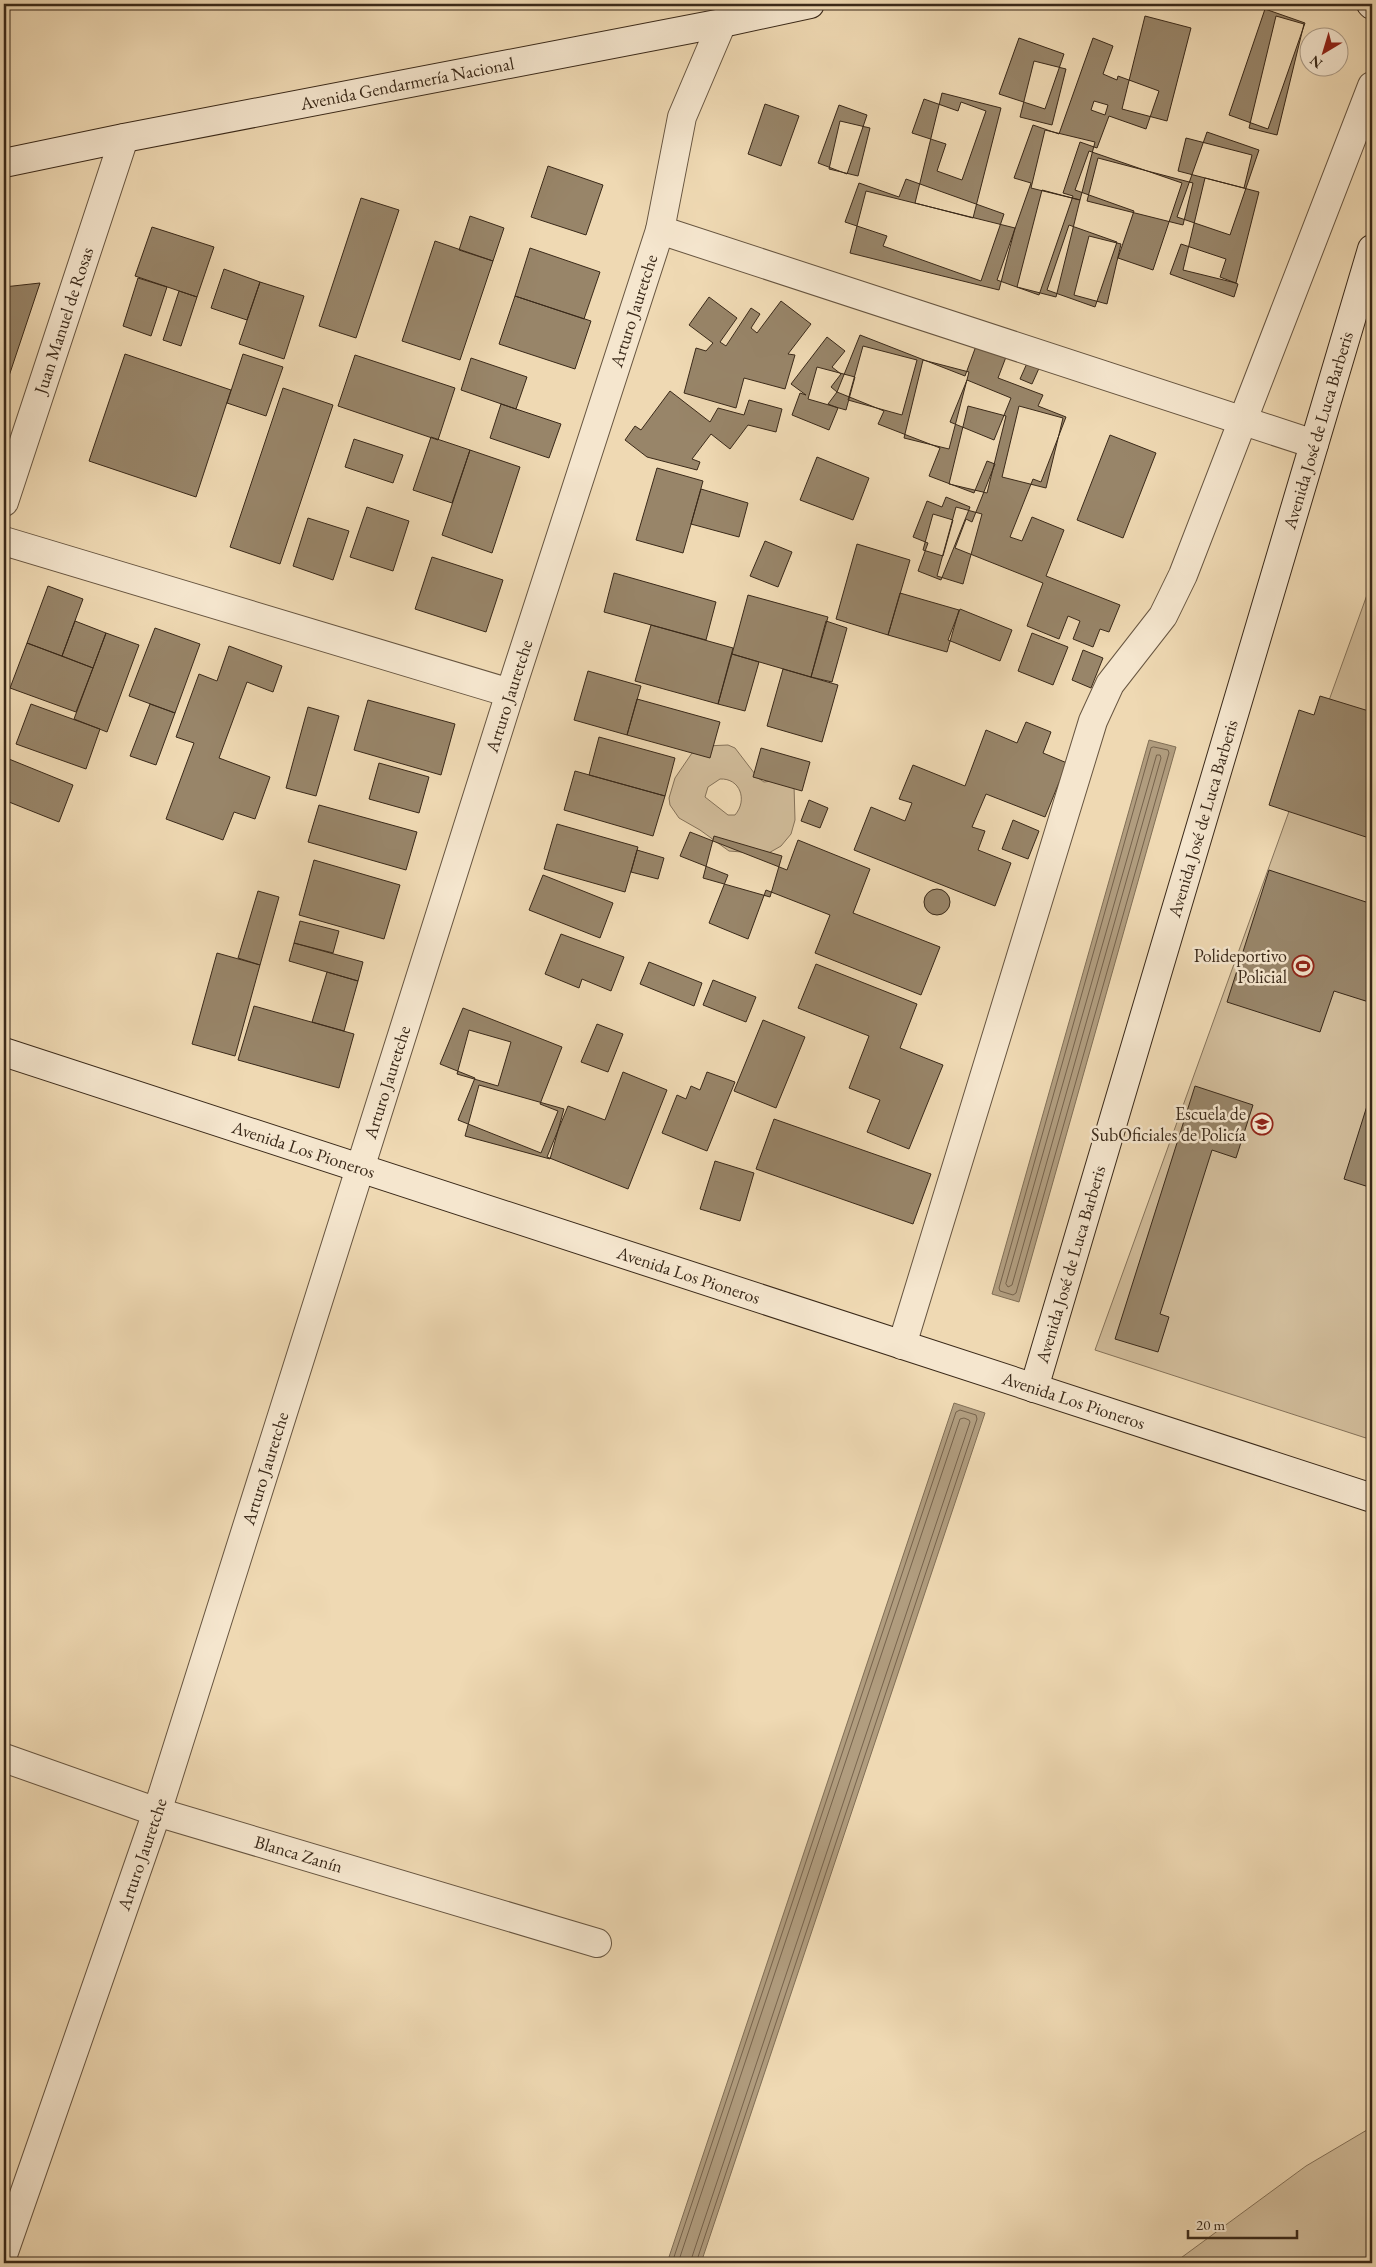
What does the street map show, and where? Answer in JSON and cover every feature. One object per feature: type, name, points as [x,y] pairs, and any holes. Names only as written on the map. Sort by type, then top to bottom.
[{"type":"street","name":"Avenida Gendarmería Nacional","points":[[4,163],[124,138],[722,23],[810,4]]},
{"type":"street","name":"Arturo Jauretche","points":[[4,2252],[157,1812],[510,693],[660,230],[682,117],[722,23]]},
{"type":"street","points":[[902,1345],[1092,721],[1110,684],[1163,616],[1183,575],[1372,86]]},
{"type":"street","name":"Juan Manuel de Rosas","points":[[4,502],[124,138]]},
{"type":"street","points":[[660,230],[1314,444]]},
{"type":"street","name":"Avenida José de Luca Barberis","points":[[1034,1388],[1372,249]]},
{"type":"street","points":[[4,541],[510,693]]},
{"type":"street","name":"Avenida Los Pioneros","points":[[4,1052],[1372,1498]]},
{"type":"street","name":"Blanca Zanín","points":[[4,1758],[157,1812],[597,1943]]},
{"type":"shaded area","name":"Polideportivo Policial","points":[[1372,581],[1372,1440],[1095,1350]]},
{"type":"shaded area","points":[[728,745],[735,748],[758,778],[764,782],[779,780],[794,785],[795,820],[791,834],[781,846],[767,854],[729,851],[700,830],[679,818],[670,805],[669,798],[675,778],[692,753],[705,746]],"holes":[[[720,779],[733,782],[740,791],[741,803],[735,815],[728,815],[705,797],[708,787]]]},
{"type":"shaded area","points":[[1372,2127],[1372,2263],[1174,2263],[1306,2166]]},
{"type":"water","points":[[1149,740],[1176,747],[1019,1302],[992,1294]]},
{"type":"water","points":[[954,1403],[985,1413],[701,2263],[667,2263]]},
{"type":"building","points":[[1265,9],[1305,23],[1303,28],[1298,28],[1298,43],[1268,129],[1229,115]]},
{"type":"building","points":[[1145,16],[1191,28],[1167,121],[1122,109]]},
{"type":"building","points":[[1276,16],[1304,24],[1303,28],[1298,28],[1298,49],[1277,135],[1249,128]]},
{"type":"building","points":[[1019,38],[1064,54],[1045,109],[999,94]]},
{"type":"building","points":[[1093,38],[1113,46],[1103,74],[1117,80],[1118,76],[1159,91],[1146,129],[1109,116],[1097,148],[1080,142],[1063,193],[1073,196],[1039,295],[997,280],[1031,183],[1014,178],[1033,125],[1059,134]],"holes":[[[1094,101],[1108,105],[1105,115],[1091,110]]]},
{"type":"building","points":[[1034,61],[1066,69],[1052,125],[1020,117]]},
{"type":"building","points":[[942,93],[1001,108],[973,218],[915,203]]},
{"type":"building","points":[[924,99],[958,111],[961,102],[986,111],[962,180],[937,171],[946,144],[912,133]]},
{"type":"building","points":[[765,104],[799,116],[781,166],[748,154]]},
{"type":"building","points":[[839,105],[867,115],[847,174],[818,163]]},
{"type":"building","points":[[840,121],[870,128],[858,176],[829,169]]},
{"type":"building","points":[[1045,130],[1095,142],[1080,200],[1031,188]]},
{"type":"building","points":[[1207,132],[1259,150],[1230,235],[1177,217]]},
{"type":"building","points":[[1186,138],[1252,155],[1244,188],[1178,171]]},
{"type":"building","points":[[1089,151],[1182,183],[1153,270],[1118,258],[1134,211],[1075,190]]},
{"type":"building","points":[[1098,158],[1193,183],[1183,225],[1087,201]]},
{"type":"building","points":[[548,166],[603,185],[586,235],[531,217]]},
{"type":"building","points":[[1205,178],[1259,192],[1236,283],[1183,270]]},
{"type":"building","points":[[906,179],[1004,214],[981,281],[883,246],[887,236],[845,222],[859,183],[899,197]]},
{"type":"building","points":[[1042,190],[1080,200],[1056,297],[1017,287]]},
{"type":"building","points":[[866,191],[1015,228],[999,290],[850,253]]},
{"type":"building","points":[[361,198],[399,210],[356,338],[319,326]]},
{"type":"building","points":[[470,216],[504,228],[493,261],[459,250]]},
{"type":"building","points":[[1069,225],[1117,242],[1095,307],[1047,290]]},
{"type":"building","points":[[152,227],[214,247],[197,297],[135,276]]},
{"type":"building","points":[[1089,236],[1121,244],[1107,304],[1074,295]]},
{"type":"building","points":[[435,241],[493,261],[460,360],[402,341]]},
{"type":"building","points":[[1181,244],[1226,259],[1220,277],[1238,284],[1234,297],[1170,274]]},
{"type":"building","points":[[530,248],[600,272],[584,319],[515,296]]},
{"type":"building","points":[[224,269],[260,282],[247,320],[211,308]]},
{"type":"building","points":[[138,278],[167,287],[151,336],[123,326]]},
{"type":"building","points":[[260,282],[304,296],[284,359],[239,344]]},
{"type":"building","points":[[40,283],[4,391],[4,287]]},
{"type":"building","points":[[179,291],[197,297],[181,346],[163,340]]},
{"type":"building","points":[[515,296],[591,321],[575,369],[499,344]]},
{"type":"building","points":[[709,297],[737,318],[720,342],[726,346],[751,308],[760,314],[751,328],[757,333],[781,301],[811,324],[788,354],[795,355],[785,389],[744,378],[736,408],[684,393],[696,348],[706,351],[713,343],[689,325]]},
{"type":"building","points":[[860,335],[965,376],[976,346],[1006,357],[998,378],[1043,395],[1038,406],[1066,417],[1041,482],[1033,479],[1010,537],[1022,541],[1032,517],[1064,530],[1046,576],[1120,605],[1109,632],[1100,629],[1093,647],[1073,639],[1080,621],[1068,616],[1059,639],[1027,626],[1043,583],[955,548],[966,519],[972,522],[995,464],[987,461],[974,493],[929,476],[940,448],[878,424],[884,411],[837,392]],"holes":[[[967,380],[1011,398],[994,440],[950,422]]]},
{"type":"building","points":[[827,337],[845,351],[832,367],[841,374],[831,387],[837,392],[828,404],[838,408],[829,430],[792,415],[800,393],[806,395],[791,384]]},
{"type":"building","points":[[863,346],[917,360],[902,415],[848,400]]},
{"type":"building","points":[[125,354],[231,390],[196,497],[89,461]]},
{"type":"building","points":[[243,354],[283,367],[266,416],[227,403]]},
{"type":"building","points":[[355,355],[455,388],[438,440],[338,406]]},
{"type":"building","points":[[471,358],[527,377],[516,409],[461,390]]},
{"type":"building","points":[[923,360],[969,372],[949,449],[904,438]]},
{"type":"building","points":[[1028,361],[1040,366],[1032,384],[1020,379]]},
{"type":"building","points":[[817,367],[855,377],[846,410],[808,399]]},
{"type":"building","points":[[283,388],[333,405],[280,564],[230,547]]},
{"type":"building","points":[[670,391],[710,422],[718,408],[744,415],[749,400],[782,409],[776,432],[748,425],[730,449],[711,434],[692,459],[700,462],[697,470],[647,457],[625,440],[635,426],[641,430]]},
{"type":"building","points":[[501,404],[561,424],[549,458],[490,438]]},
{"type":"building","points":[[968,406],[1006,416],[987,493],[949,484]]},
{"type":"building","points":[[1019,406],[1063,418],[1046,488],[1002,477]]},
{"type":"building","points":[[1110,435],[1156,453],[1123,538],[1077,520]]},
{"type":"building","points":[[431,437],[470,450],[452,503],[413,490]]},
{"type":"building","points":[[354,439],[403,455],[393,483],[345,467]]},
{"type":"building","points":[[470,450],[520,467],[492,553],[442,535]]},
{"type":"building","points":[[817,457],[869,478],[853,520],[800,500]]},
{"type":"building","points":[[657,468],[703,481],[683,553],[636,540]]},
{"type":"building","points":[[701,489],[748,503],[739,537],[691,524]]},
{"type":"building","points":[[946,497],[970,507],[941,580],[918,571],[928,543],[913,537],[927,501],[942,507]]},
{"type":"building","points":[[367,507],[409,521],[393,571],[350,557]]},
{"type":"building","points":[[956,507],[982,514],[963,584],[937,576]]},
{"type":"building","points":[[933,514],[953,520],[943,556],[923,550]]},
{"type":"building","points":[[308,518],[349,531],[333,580],[293,566]]},
{"type":"building","points":[[765,541],[792,552],[778,587],[750,576]]},
{"type":"building","points":[[857,544],[910,560],[888,635],[836,619]]},
{"type":"building","points":[[432,557],[503,580],[486,632],[415,609]]},
{"type":"building","points":[[614,573],[716,602],[706,640],[604,612]]},
{"type":"building","points":[[48,586],[83,599],[62,656],[27,643]]},
{"type":"building","points":[[900,593],[959,610],[947,652],[888,635]]},
{"type":"building","points":[[748,595],[828,617],[811,677],[732,654]]},
{"type":"building","points":[[960,609],[1012,630],[1000,661],[948,640]]},
{"type":"building","points":[[75,621],[106,633],[93,668],[62,656]]},
{"type":"building","points":[[826,621],[847,628],[832,682],[811,677]]},
{"type":"building","points":[[651,625],[733,648],[718,704],[635,681]]},
{"type":"building","points":[[155,628],[200,644],[175,713],[129,696]]},
{"type":"building","points":[[106,633],[139,645],[107,732],[74,719]]},
{"type":"building","points":[[1032,633],[1068,647],[1053,685],[1018,671]]},
{"type":"building","points":[[27,643],[93,668],[76,712],[10,688]]},
{"type":"building","points":[[229,646],[282,666],[273,692],[247,682],[219,758],[270,777],[255,819],[234,812],[223,840],[166,819],[194,743],[176,737],[199,674],[217,681]]},
{"type":"building","points":[[1083,650],[1103,658],[1091,688],[1072,680]]},
{"type":"building","points":[[732,654],[759,662],[745,711],[718,704]]},
{"type":"building","points":[[783,669],[838,685],[822,742],[767,726]]},
{"type":"building","points":[[588,671],[641,686],[627,735],[574,720]]},
{"type":"building","points":[[1320,696],[1372,712],[1372,839],[1269,805],[1299,710],[1314,715]]},
{"type":"building","points":[[637,699],[720,722],[710,758],[627,735]]},
{"type":"building","points":[[368,700],[455,724],[441,775],[354,750]]},
{"type":"building","points":[[31,704],[100,729],[86,769],[16,744]]},
{"type":"building","points":[[150,704],[175,713],[156,765],[130,756]]},
{"type":"building","points":[[308,707],[339,716],[316,796],[286,788]]},
{"type":"building","points":[[1026,722],[1051,732],[1043,753],[1067,763],[1045,817],[986,794],[972,827],[985,831],[978,850],[1011,863],[995,906],[854,850],[871,807],[905,821],[912,803],[899,799],[913,765],[965,786],[986,730],[1017,743]]},
{"type":"building","points":[[599,737],[675,758],[665,796],[589,775]]},
{"type":"building","points":[[761,748],[810,762],[802,791],[753,777]]},
{"type":"building","points":[[4,757],[73,785],[59,822],[4,800]]},
{"type":"building","points":[[379,763],[429,777],[419,813],[369,799]]},
{"type":"building","points":[[575,771],[665,796],[653,836],[564,810]]},
{"type":"building","points":[[809,800],[828,808],[820,828],[801,821]]},
{"type":"building","points":[[319,805],[417,832],[406,870],[308,842]]},
{"type":"building","points":[[1013,820],[1039,831],[1028,859],[1002,849]]},
{"type":"building","points":[[557,824],[638,847],[625,892],[544,869]]},
{"type":"building","points":[[690,832],[787,870],[798,840],[870,869],[853,913],[940,947],[921,995],[815,953],[830,915],[766,890],[748,939],[709,923],[728,875],[680,856]]},
{"type":"building","points":[[714,836],[782,856],[770,897],[703,878]]},
{"type":"building","points":[[637,850],[664,858],[658,879],[631,872]]},
{"type":"building","points":[[314,860],[400,885],[384,939],[299,915]]},
{"type":"building","points":[[1269,870],[1372,904],[1372,1003],[1334,991],[1320,1032],[1227,1002]]},
{"type":"building","points":[[543,875],[613,903],[600,938],[529,910]]},
{"type":"building","points":[[937,889],[946,893],[950,902],[946,911],[937,915],[928,911],[924,902],[928,893]]},
{"type":"building","points":[[258,891],[279,897],[260,965],[238,958]]},
{"type":"building","points":[[300,921],[339,931],[333,953],[294,943]]},
{"type":"building","points":[[561,934],[624,957],[611,991],[582,979],[579,988],[545,974]]},
{"type":"building","points":[[294,943],[363,962],[358,981],[289,961]]},
{"type":"building","points":[[217,953],[260,965],[235,1056],[192,1044]]},
{"type":"building","points":[[649,962],[702,983],[694,1006],[640,984]]},
{"type":"building","points":[[816,964],[917,1004],[900,1048],[943,1065],[909,1149],[867,1132],[880,1100],[849,1088],[869,1036],[798,1008]]},
{"type":"building","points":[[327,972],[358,981],[344,1031],[312,1022]]},
{"type":"building","points":[[713,980],[756,997],[746,1022],[703,1005]]},
{"type":"building","points":[[254,1006],[354,1034],[339,1088],[238,1060]]},
{"type":"building","points":[[463,1008],[562,1047],[540,1104],[558,1111],[541,1153],[458,1120],[475,1078],[440,1064]]},
{"type":"building","points":[[763,1020],[805,1037],[776,1108],[734,1091]]},
{"type":"building","points":[[597,1024],[623,1034],[608,1072],[581,1062]]},
{"type":"building","points":[[469,1030],[511,1042],[498,1086],[457,1074]]},
{"type":"building","points":[[623,1072],[667,1090],[628,1189],[547,1157],[568,1106],[605,1120]]},
{"type":"building","points":[[707,1072],[735,1082],[707,1151],[662,1133],[677,1095],[686,1099],[691,1086],[700,1090]]},
{"type":"building","points":[[479,1085],[564,1109],[550,1159],[465,1136]]},
{"type":"building","points":[[1195,1086],[1253,1105],[1236,1158],[1212,1150],[1160,1314],[1169,1317],[1158,1352],[1115,1339]]},
{"type":"building","points":[[1372,1090],[1372,1188],[1344,1179]]},
{"type":"building","points":[[774,1119],[931,1174],[913,1224],[756,1169]]},
{"type":"building","points":[[715,1161],[754,1173],[740,1221],[700,1209]]},
{"type":"place","name":"Polideportivo Policial","points":[[1303,966]]},
{"type":"place","name":"Escuela de SubOficiales de Policía","points":[[1262,1124]]}]
